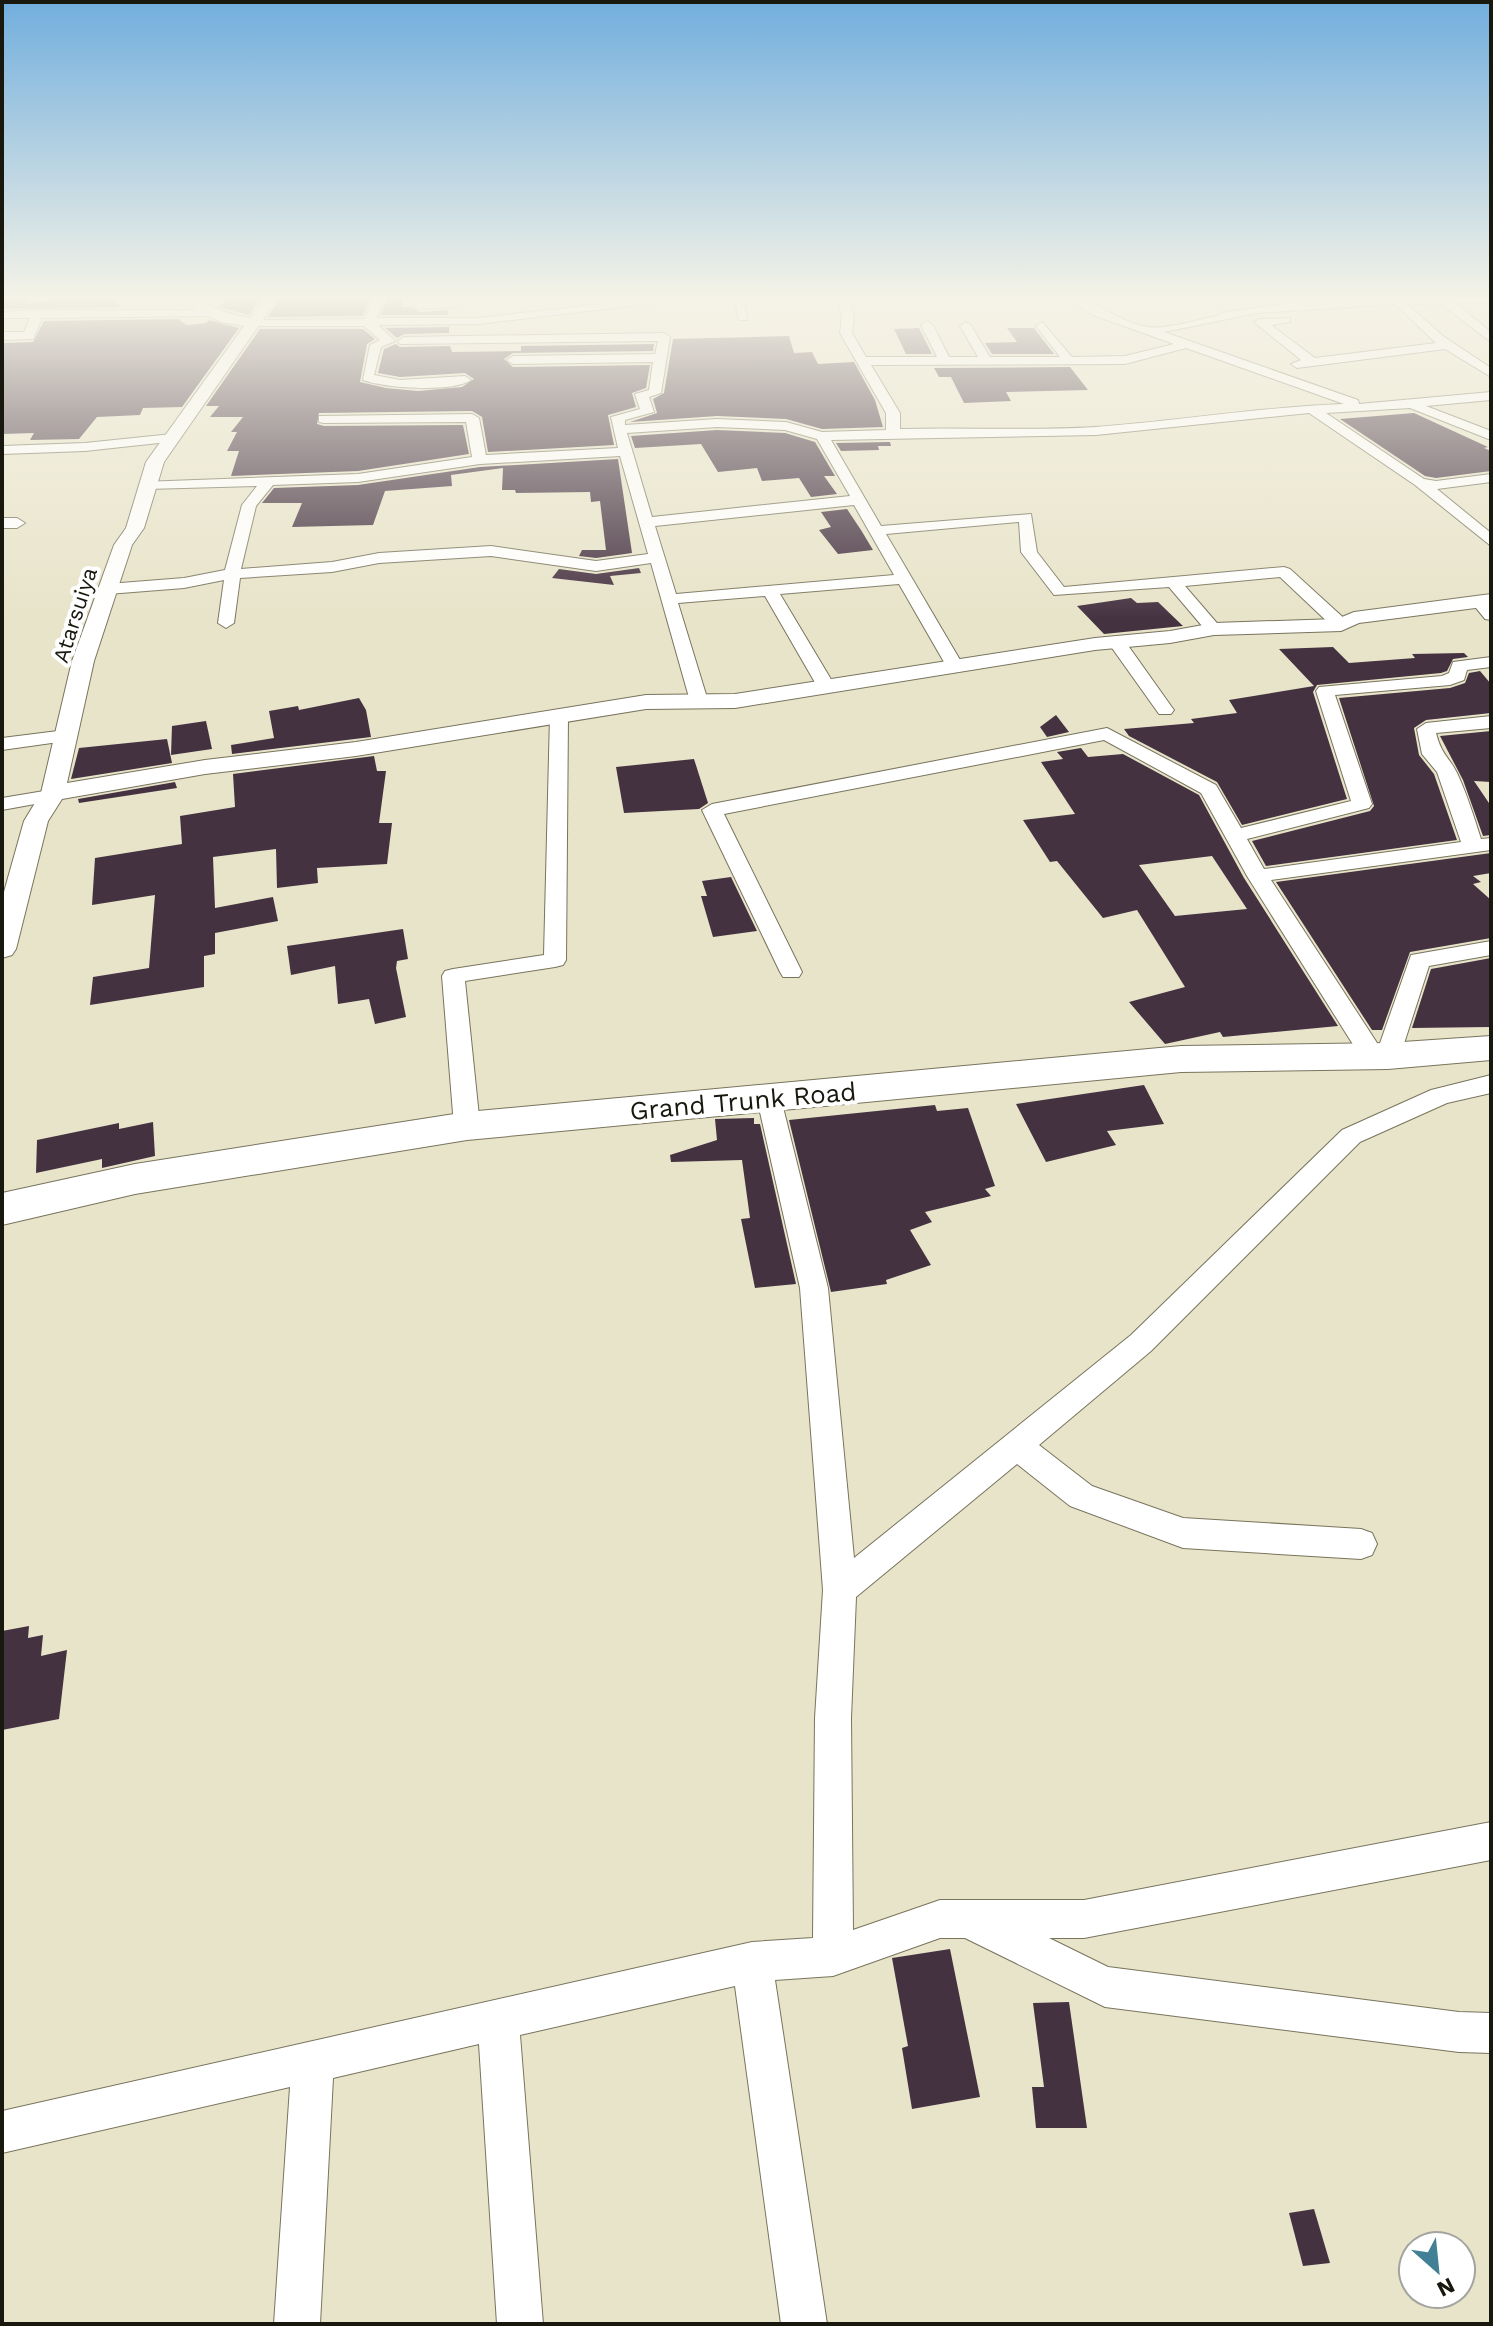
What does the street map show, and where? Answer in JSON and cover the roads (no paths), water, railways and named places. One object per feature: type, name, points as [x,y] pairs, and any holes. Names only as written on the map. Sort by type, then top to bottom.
[{"type":"main road","name":"Grand Trunk Road","points":[[2,1209],[135,1179],[467,1126],[1181,1059],[1381,1056],[1491,1048]]},
{"type":"street","name":"Atarsuiya","points":[[2,949],[36,821],[51,795],[83,661],[123,545],[135,528],[155,462],[197,404]]},
{"type":"street","points":[[360,418],[364,404]]},
{"type":"street","points":[[644,404],[647,412],[618,417],[619,429],[699,701]]},
{"type":"street","points":[[888,404],[893,413],[893,435]]},
{"type":"street","points":[[1356,404],[1366,407]]},
{"type":"street","points":[[619,429],[744,423],[786,426],[822,436],[1096,431],[1313,410],[1422,404]]},
{"type":"street","points":[[1409,405],[1491,436]]},
{"type":"street","points":[[324,419],[473,406],[480,460]]},
{"type":"street","points":[[1313,410],[1420,482],[1491,541]]},
{"type":"street","points":[[822,436],[954,665]]},
{"type":"street","points":[[2,450],[85,447],[172,438]]},
{"type":"street","points":[[147,485],[372,477],[480,460],[626,452]]},
{"type":"street","points":[[1420,482],[1436,485],[1491,478]]},
{"type":"street","points":[[226,623],[232,574],[249,505],[267,483]]},
{"type":"street","points":[[646,522],[858,500]]},
{"type":"street","points":[[875,531],[1026,517],[1029,552],[1060,592],[1284,572],[1341,625]]},
{"type":"street","points":[[108,589],[184,583],[232,574],[332,567],[379,558],[491,551],[596,566],[656,558]]},
{"type":"street","points":[[670,599],[903,579]]},
{"type":"street","points":[[1173,582],[1214,629]]},
{"type":"street","points":[[770,591],[826,686]]},
{"type":"street","points":[[2,804],[205,767],[356,749],[646,702],[735,701],[1116,641],[1170,637],[1214,629],[1341,625],[1354,618],[1487,606]]},
{"type":"street","points":[[1116,641],[1165,710]]},
{"type":"street","points":[[1237,835],[1362,804],[1325,691],[1444,681],[1458,676],[1459,666],[1491,662]]},
{"type":"street","points":[[467,1126],[453,976],[555,960],[559,716]]},
{"type":"street","points":[[1258,876],[1482,846],[1446,770],[1432,754],[1426,729],[1491,722]]},
{"type":"street","points":[[791,972],[712,810],[1107,734],[1209,789],[1258,876],[1381,1056]]},
{"type":"street","points":[[2,744],[66,736]]},
{"type":"street","points":[[1381,1056],[1419,960],[1491,948]]},
{"type":"street","points":[[840,1590],[1141,1343],[1351,1136],[1440,1096],[1491,1084]]},
{"type":"street","points":[[769,1099],[814,1288],[840,1590],[833,1718],[833,1956]]},
{"type":"street","points":[[1017,1446],[1081,1496],[1183,1533],[1361,1544]]},
{"type":"street","points":[[2,2132],[752,1962],[833,1956],[940,1919],[1084,1919],[1491,1841]]},
{"type":"street","points":[[966,1919],[1105,1987],[1459,2032],[1491,2033]]},
{"type":"street","points":[[752,1962],[804,2324]]},
{"type":"street","points":[[498,2020],[520,2324]]},
{"type":"street","points":[[297,2324],[313,2061]]}]
